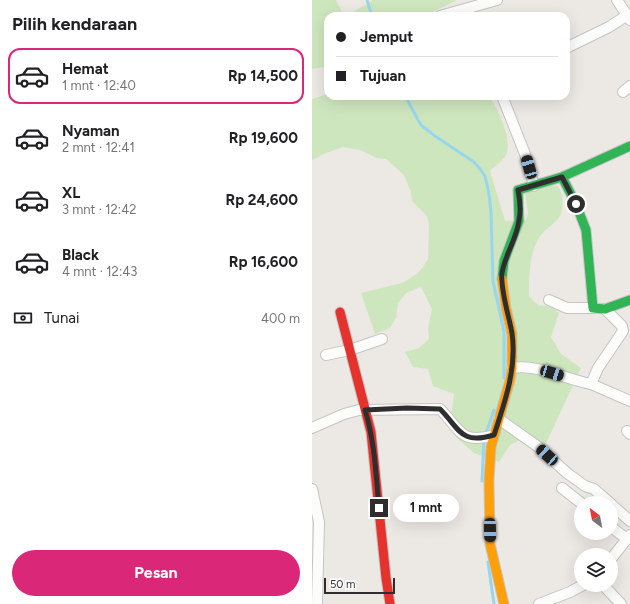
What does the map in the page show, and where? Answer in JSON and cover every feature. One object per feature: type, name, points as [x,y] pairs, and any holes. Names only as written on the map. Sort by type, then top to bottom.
[{"type":"street","points":[[451,12],[477,3],[497,0]]},
{"type":"street","points":[[570,46],[628,18],[617,0]]},
{"type":"street","points":[[504,100],[525,154],[534,186]]},
{"type":"street","points":[[504,604],[490,544],[489,480],[491,447],[512,368],[512,334],[506,308],[502,275],[504,261],[519,221],[518,190],[562,177],[630,146]]},
{"type":"street","points":[[562,177],[576,204],[586,230],[593,308]]},
{"type":"street","points":[[549,300],[567,308],[605,309],[630,300]]},
{"type":"street","points":[[591,384],[598,368],[623,330],[622,326],[605,309]]},
{"type":"street","points":[[340,312],[371,432],[382,544],[390,604]]},
{"type":"street","points":[[326,355],[350,350],[382,339]]},
{"type":"street","points":[[512,368],[523,366],[539,369],[591,384],[630,402]]},
{"type":"street","points":[[312,428],[352,412],[365,410],[407,408],[440,409],[457,430],[464,435],[471,438],[494,435]]},
{"type":"street","points":[[499,419],[537,446],[567,473],[585,486],[594,489],[601,496]]},
{"type":"street","points":[[312,488],[319,522],[317,604]]},
{"type":"street","points":[[562,488],[574,497]]},
{"type":"street","points":[[618,511],[630,521]]},
{"type":"street","points":[[618,531],[628,537],[618,550]]},
{"type":"street","points":[[539,604],[574,590]]},
{"type":"street","points":[[610,592],[621,604]]},
{"type":"green space","points":[[312,0],[336,0],[342,12],[324,12],[324,68],[312,69]]},
{"type":"green space","points":[[457,0],[432,12],[353,12],[372,1]]},
{"type":"green space","points":[[324,95],[324,100],[491,100],[504,124],[508,141],[508,148],[505,157],[490,171],[505,221],[526,220],[528,213],[525,193],[548,185],[558,186],[563,204],[561,213],[559,218],[540,236],[536,244],[530,269],[529,296],[538,305],[552,307],[559,313],[551,337],[561,354],[581,368],[540,455],[520,440],[510,445],[499,462],[474,453],[456,437],[451,416],[454,394],[433,386],[428,369],[413,367],[405,352],[419,348],[429,339],[428,328],[432,309],[421,287],[406,293],[398,303],[396,318],[390,328],[375,334],[361,293],[402,283],[417,274],[423,267],[428,259],[429,224],[427,216],[412,201],[411,192],[404,175],[386,159],[377,158],[360,150],[343,147],[312,160],[312,99]]},
{"type":"waterway","points":[[367,0],[371,12]]},
{"type":"waterway","points":[[407,100],[421,125],[474,162],[485,176],[491,212],[493,281],[504,332],[504,378]]},
{"type":"waterway","points":[[482,481],[484,439],[494,410]]},
{"type":"waterway","points":[[488,562],[494,604]]},
{"type":"traffic: fast","points":[[630,146],[562,177],[576,204],[586,230],[593,308],[605,309],[630,300]]},
{"type":"traffic: fast","points":[[502,279],[504,261],[519,221],[518,190],[562,177]]},
{"type":"traffic: slow","points":[[502,279],[506,308],[512,334],[512,368],[491,447],[489,480],[490,544],[504,604]]},
{"type":"traffic: jam","points":[[340,312],[371,432],[390,604]]},
{"type":"route","points":[[379,508],[374,451],[365,410],[407,408],[440,409],[457,430],[464,435],[471,438],[494,435],[512,368],[512,334],[506,308],[502,275],[504,261],[519,221],[520,209],[518,190],[562,177],[576,204]]}]
